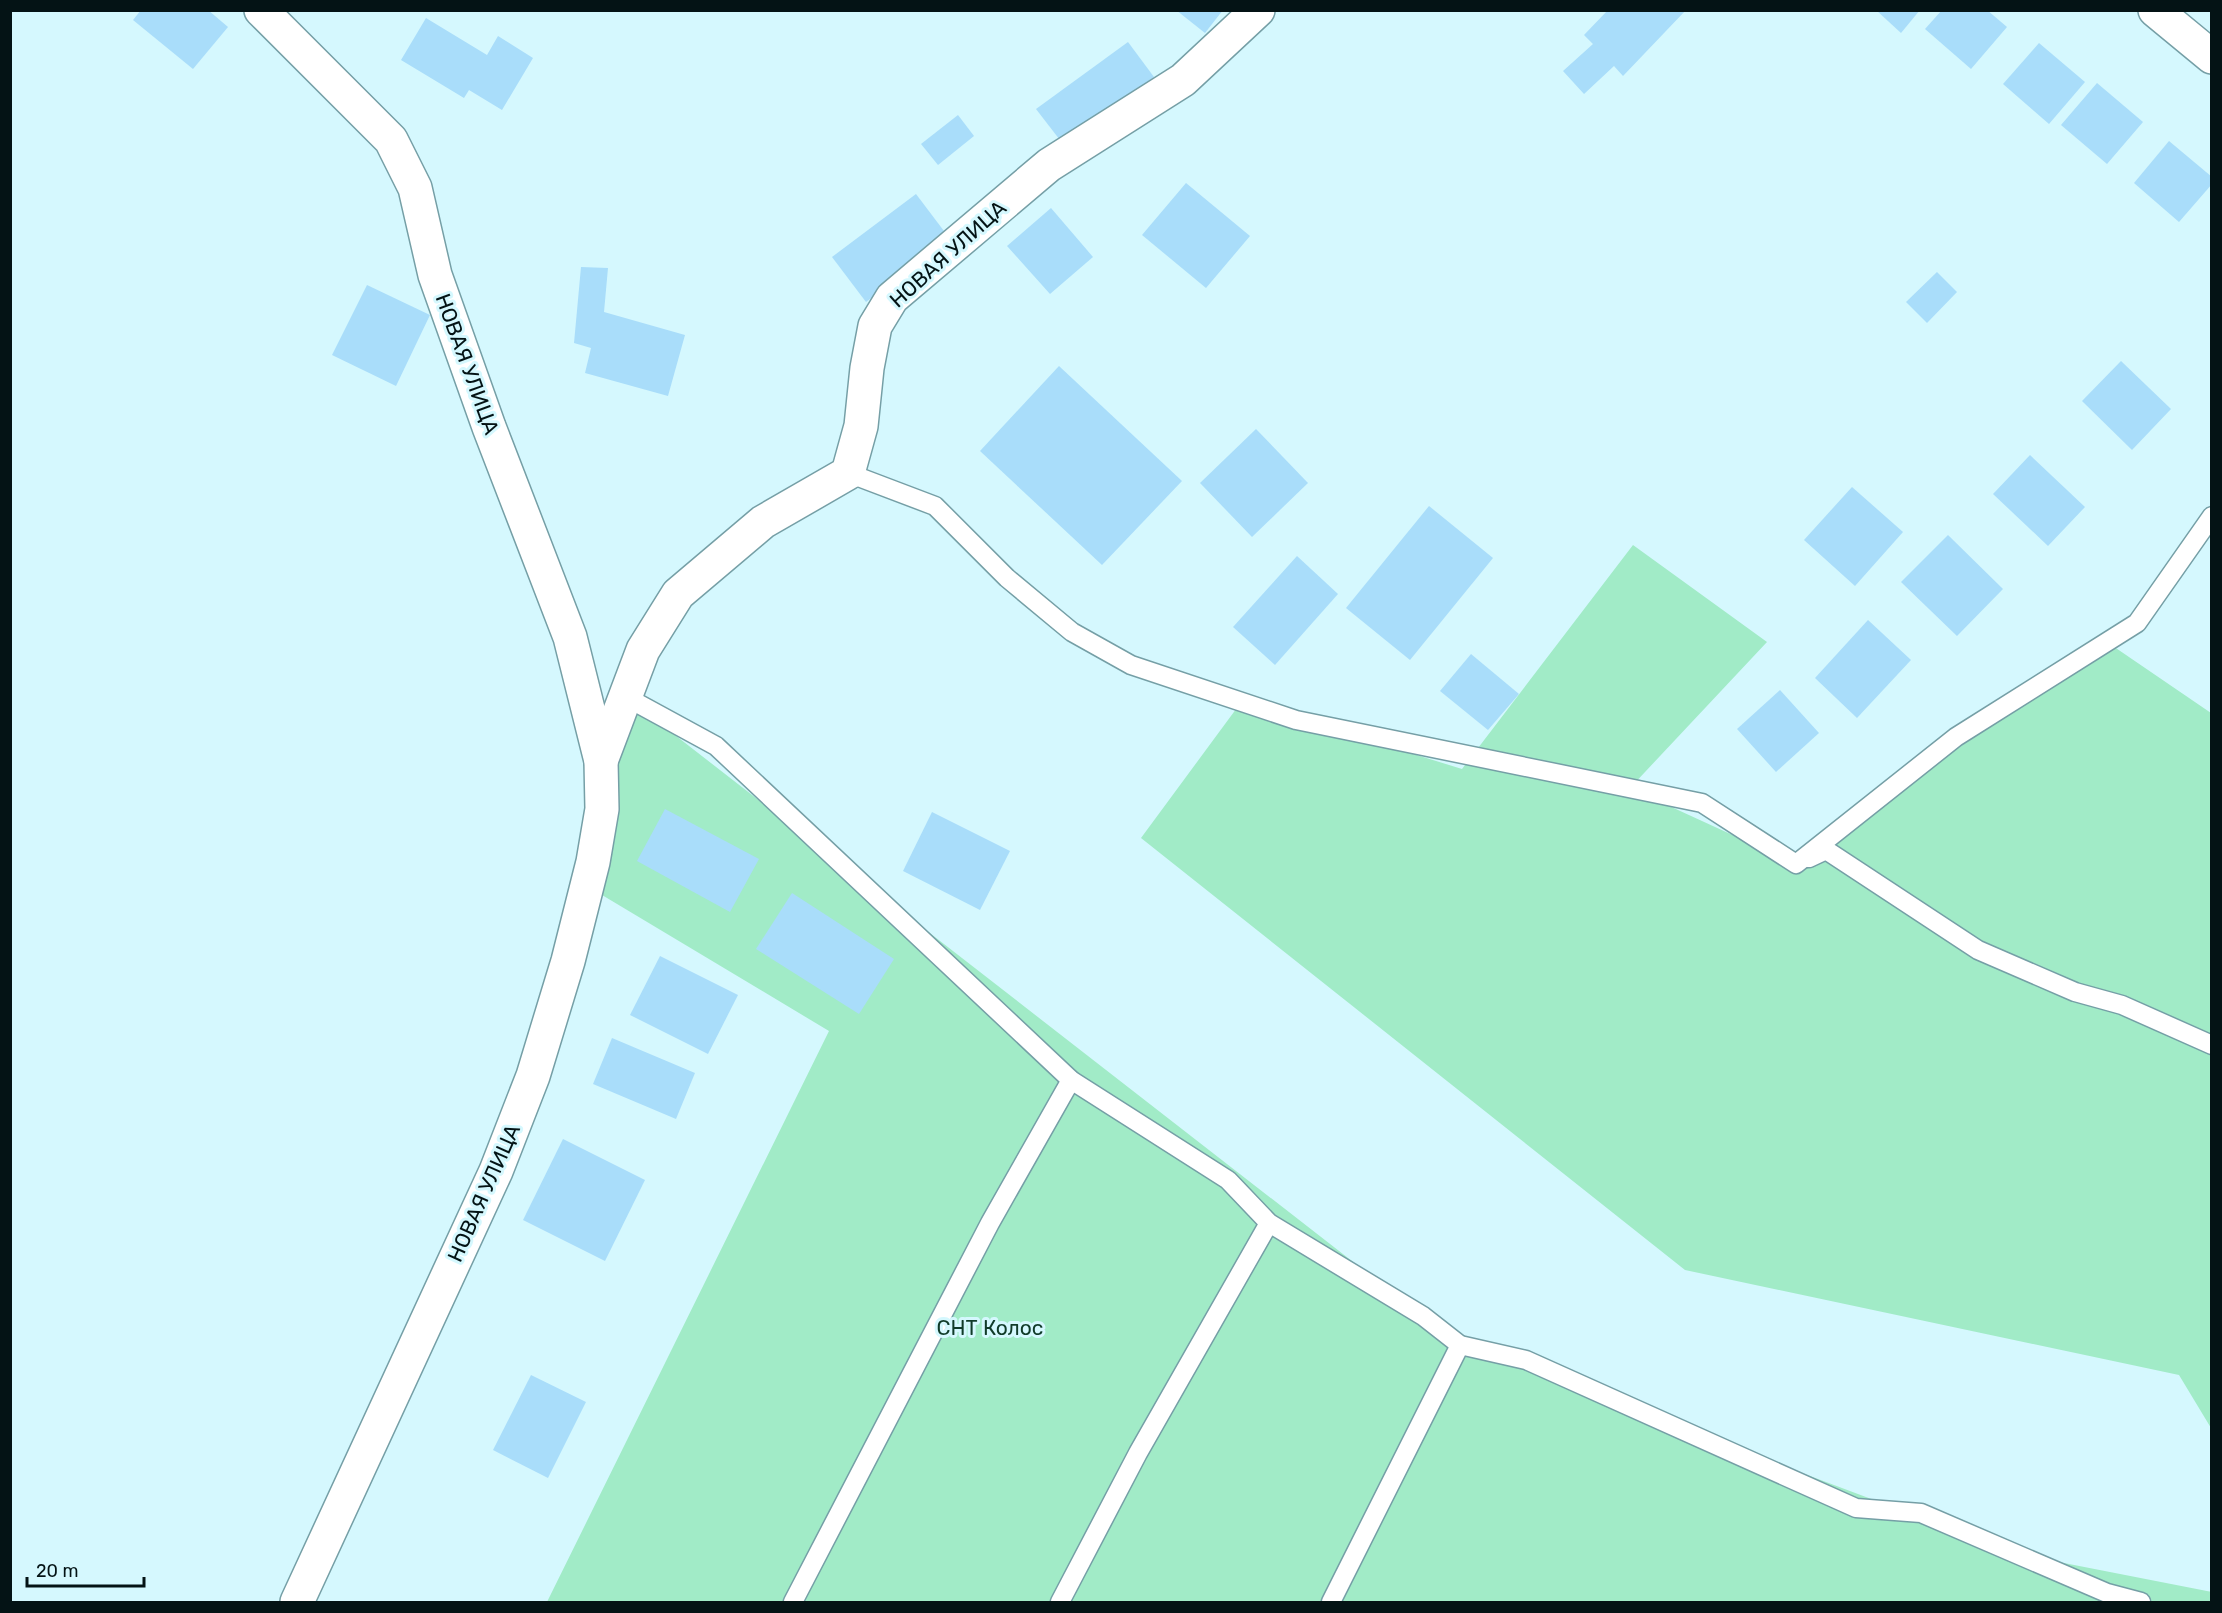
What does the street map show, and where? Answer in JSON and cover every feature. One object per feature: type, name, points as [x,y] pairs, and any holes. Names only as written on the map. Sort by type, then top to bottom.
[{"type":"street","name":"НОВАЯ УЛИЦА","points":[[261,10],[390,140],[415,188],[439,285],[489,427],[570,637],[601,761],[602,810],[593,862],[568,961],[533,1076],[496,1171],[297,1602]]},
{"type":"street","name":"НОВАЯ УЛИЦА","points":[[601,761],[643,650],[678,594],[763,522],[848,473],[861,426],[867,368],[875,326],[892,298],[1049,165],[1183,80],[1258,10]]},
{"type":"street","points":[[2155,10],[2211,57]]},
{"type":"lane","points":[[848,473],[935,506],[1007,578],[1072,632],[1131,665],[1296,720],[1702,803],[1796,864]]},
{"type":"lane","points":[[1796,864],[1956,737],[2137,623],[2211,516]]},
{"type":"lane","points":[[626,697],[716,746],[1071,1080],[1228,1180],[1269,1223],[1423,1316],[1460,1345],[1526,1360],[1856,1508],[1921,1513],[2107,1593],[2141,1602]]},
{"type":"lane","points":[[1796,864],[1826,850],[1978,950],[2075,992],[2122,1005],[2211,1045]]},
{"type":"lane","points":[[793,1602],[990,1223],[1071,1080]]},
{"type":"lane","points":[[1060,1602],[1138,1454],[1269,1223]]},
{"type":"lane","points":[[1331,1602],[1460,1345]]},
{"type":"green space","points":[[1633,545],[1767,642],[1630,788],[1796,864],[2107,642],[2211,713],[2211,1428],[2179,1375],[1685,1270],[1141,838],[1242,701],[1462,769]]},
{"type":"green space","name":"СНТ Колос","points":[[626,697],[1460,1345],[2018,1554],[2212,1592],[2211,1602],[547,1602],[829,1031],[587,886]]},
{"type":"building","points":[[141,10],[208,10],[228,27],[193,69],[133,20]]},
{"type":"building","points":[[1176,10],[1223,10],[1205,33]]},
{"type":"building","points":[[1608,10],[1686,10],[1623,76],[1614,66],[1584,94],[1563,71],[1593,44],[1584,35]]},
{"type":"building","points":[[1876,10],[1920,10],[1901,33]]},
{"type":"building","points":[[1942,10],[1987,10],[2007,27],[1971,69],[1925,29]]},
{"type":"building","points":[[426,18],[487,55],[498,36],[533,58],[502,110],[469,90],[464,98],[401,60]]},
{"type":"building","points":[[1128,42],[1154,77],[1063,144],[1036,109]]},
{"type":"building","points":[[2039,43],[2085,82],[2049,124],[2003,84]]},
{"type":"building","points":[[2097,83],[2143,122],[2107,164],[2061,125]]},
{"type":"building","points":[[958,115],[974,136],[938,165],[921,144]]},
{"type":"building","points":[[2169,141],[2212,177],[2212,184],[2179,222],[2134,183]]},
{"type":"building","points":[[1186,183],[1250,236],[1206,288],[1142,235]]},
{"type":"building","points":[[916,194],[950,239],[866,302],[832,257]]},
{"type":"building","points":[[1051,208],[1093,257],[1050,294],[1007,246]]},
{"type":"building","points":[[581,267],[608,268],[604,312],[685,335],[668,396],[585,373],[591,348],[574,343]]},
{"type":"building","points":[[1937,272],[1957,292],[1927,323],[1906,302]]},
{"type":"building","points":[[367,285],[430,315],[396,386],[332,355]]},
{"type":"building","points":[[2121,361],[2171,409],[2132,450],[2082,401]]},
{"type":"building","points":[[1059,366],[1182,481],[1102,565],[980,451]]},
{"type":"building","points":[[1256,429],[1308,483],[1252,537],[1200,483]]},
{"type":"building","points":[[2030,455],[2085,507],[2048,546],[1993,494]]},
{"type":"building","points":[[1852,487],[1903,532],[1855,586],[1804,540]]},
{"type":"building","points":[[1429,506],[1493,558],[1410,660],[1346,608]]},
{"type":"building","points":[[1948,535],[2003,589],[1957,636],[1901,582]]},
{"type":"building","points":[[1297,556],[1338,594],[1275,665],[1233,627]]},
{"type":"building","points":[[1868,620],[1911,660],[1857,718],[1815,678]]},
{"type":"building","points":[[1471,654],[1519,694],[1488,730],[1440,691]]},
{"type":"building","points":[[1780,690],[1819,733],[1776,772],[1737,729]]},
{"type":"building","points":[[665,809],[759,859],[730,912],[637,861]]},
{"type":"building","points":[[932,812],[1010,851],[980,910],[903,871]]},
{"type":"building","points":[[792,893],[894,959],[859,1014],[756,949]]},
{"type":"building","points":[[660,956],[738,995],[708,1054],[630,1015]]},
{"type":"building","points":[[612,1038],[695,1073],[676,1119],[593,1084]]},
{"type":"building","points":[[563,1139],[645,1180],[605,1261],[523,1220]]},
{"type":"building","points":[[531,1375],[586,1402],[548,1478],[493,1450]]}]
